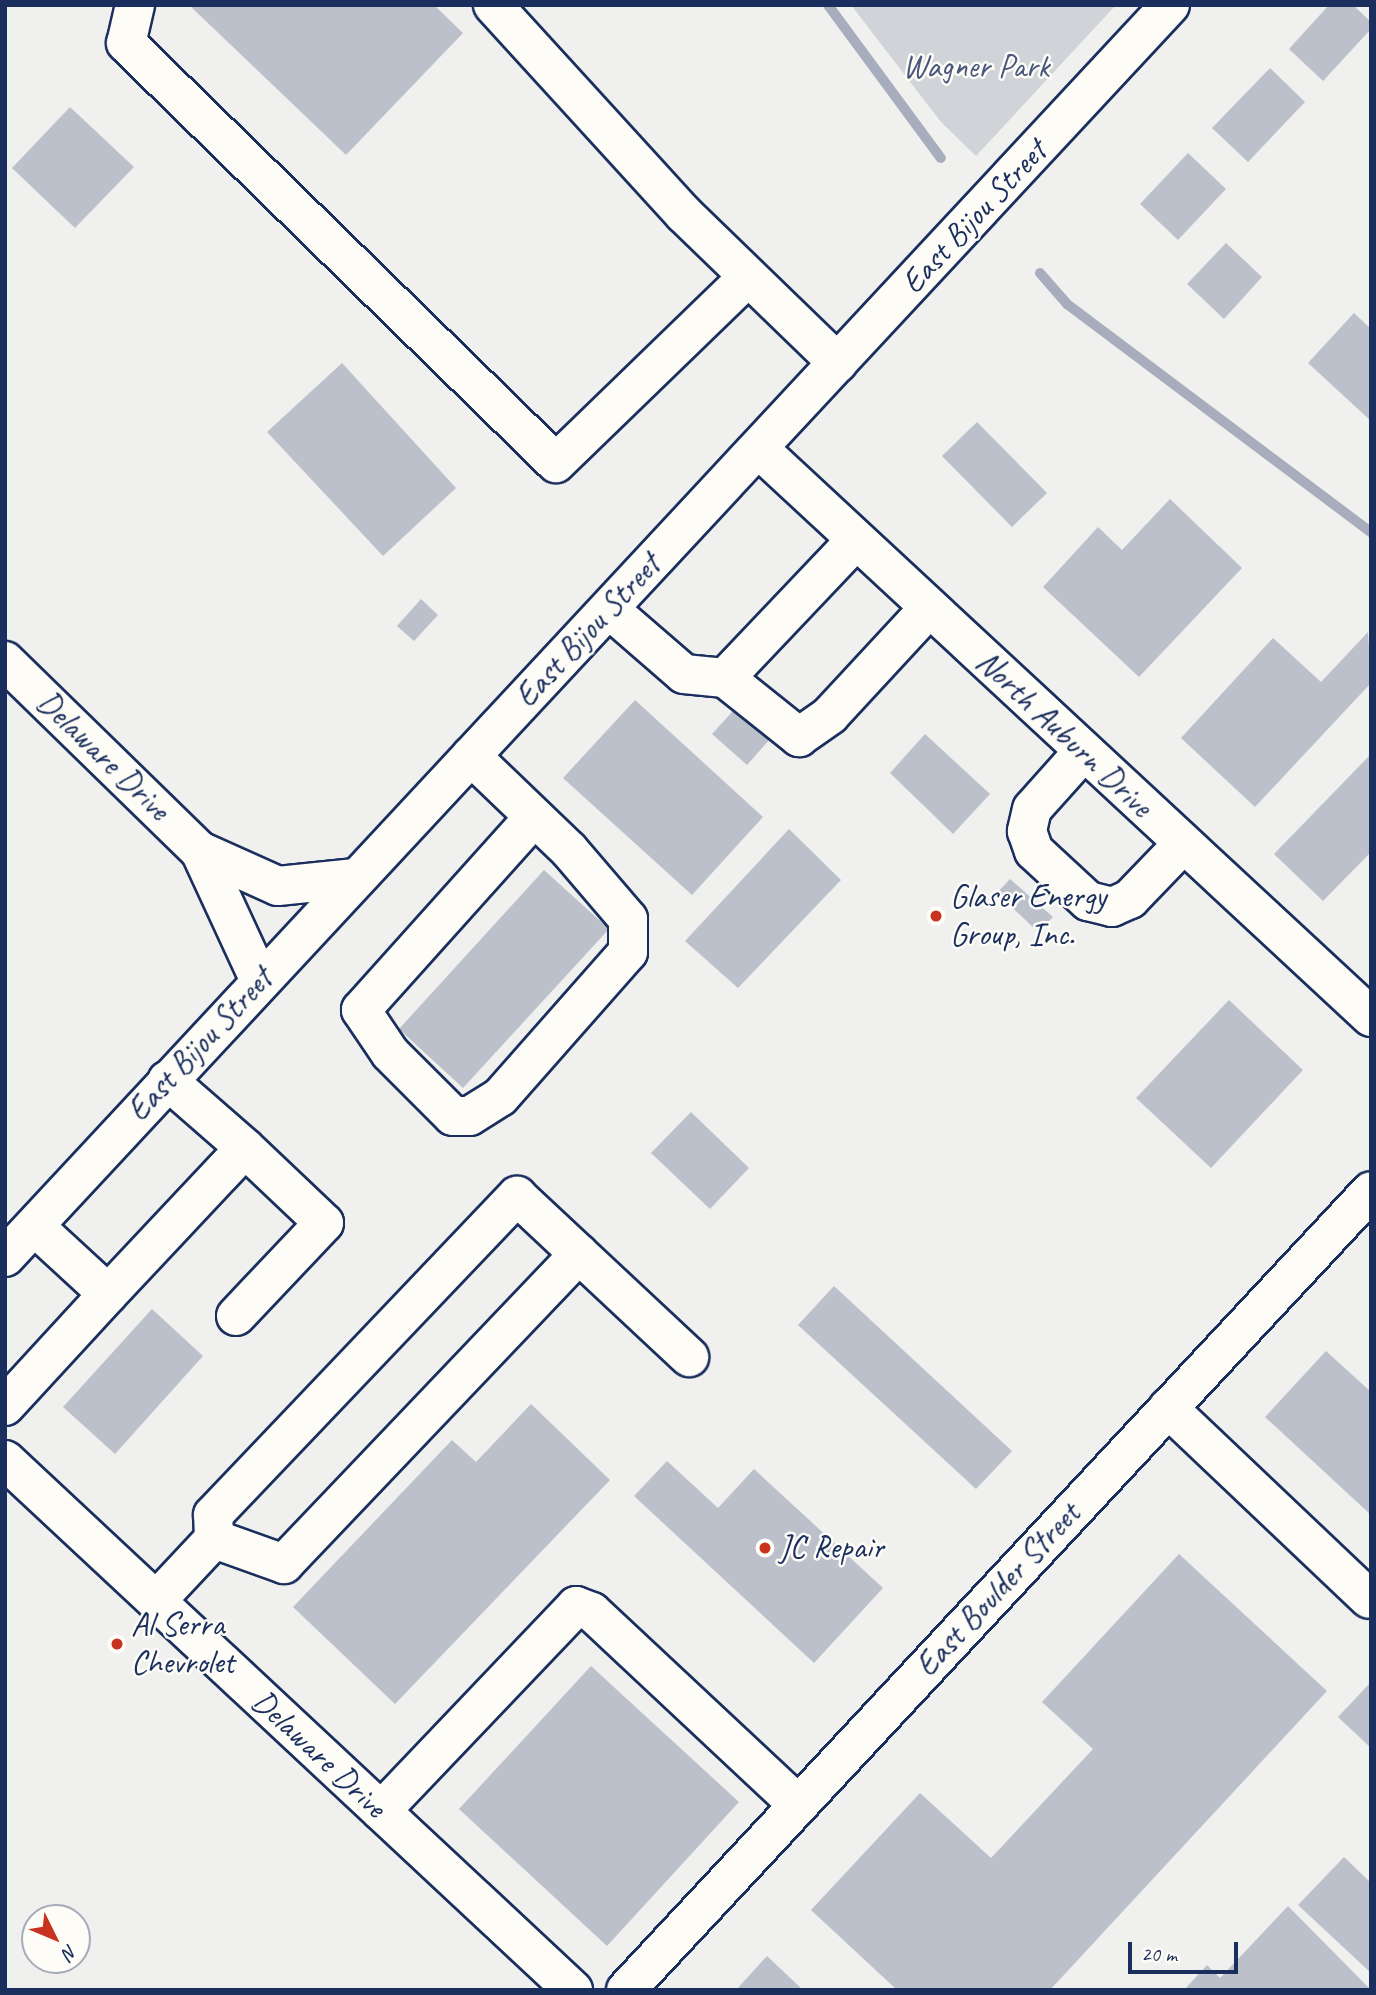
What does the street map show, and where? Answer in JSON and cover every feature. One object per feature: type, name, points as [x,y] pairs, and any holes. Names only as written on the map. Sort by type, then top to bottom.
[{"type":"street","points":[[135,5],[126,43],[556,463],[747,278]]},
{"type":"street","points":[[493,5],[747,278],[838,363]]},
{"type":"street","name":"East Bijou Street","points":[[5,1257],[1170,5]]},
{"type":"street","name":"North Auburn Drive","points":[[759,449],[1371,1017]]},
{"type":"street","points":[[725,678],[856,540]]},
{"type":"street","points":[[608,609],[684,674],[725,678],[799,737],[831,715],[929,608]]},
{"type":"street","name":"Delaware Drive","points":[[5,662],[200,851],[278,886],[356,878]]},
{"type":"street","points":[[1083,752],[1032,809],[1027,831],[1034,851],[1088,901],[1112,907],[1130,899],[1183,844]]},
{"type":"street","points":[[471,756],[534,817],[628,919],[628,953],[500,1097],[469,1116],[453,1116],[390,1053],[361,1010],[534,817]]},
{"type":"street","name":"Delaware Drive","points":[[200,851],[260,981]]},
{"type":"street","points":[[167,1080],[245,1148],[324,1223],[236,1316]]},
{"type":"street","points":[[5,1406],[245,1148]]},
{"type":"street","name":"East Boulder Street","points":[[626,1990],[1371,1191]]},
{"type":"street","points":[[156,1601],[214,1539],[212,1515],[517,1196],[689,1357]]},
{"type":"street","points":[[34,1226],[107,1294]]},
{"type":"street","points":[[214,1539],[284,1564],[579,1254]]},
{"type":"street","points":[[1168,1408],[1369,1599]]},
{"type":"street","name":"Delaware Drive","points":[[5,1460],[573,1990]]},
{"type":"street","points":[[381,1811],[576,1606],[592,1612],[798,1805]]},
{"type":"green space","name":"Wagner Park","points":[[851,5],[1116,5],[976,156],[941,122]]},
{"type":"building","points":[[189,5],[434,5],[463,33],[346,155]]},
{"type":"building","points":[[1329,5],[1353,5],[1371,22],[1371,29],[1323,81],[1289,49]]},
{"type":"building","points":[[1270,68],[1305,102],[1248,162],[1212,128]]},
{"type":"building","points":[[70,107],[134,167],[75,228],[12,168]]},
{"type":"building","points":[[1188,153],[1226,189],[1178,240],[1140,204]]},
{"type":"building","points":[[1226,243],[1262,277],[1224,319],[1187,284]]},
{"type":"building","points":[[1354,313],[1371,329],[1371,421],[1308,363]]},
{"type":"building","points":[[342,363],[456,488],[383,556],[267,432]]},
{"type":"building","points":[[977,422],[1047,493],[1012,527],[942,456]]},
{"type":"building","points":[[1170,499],[1242,568],[1139,677],[1043,587],[1098,527],[1122,550]]},
{"type":"building","points":[[421,599],[438,615],[414,641],[397,626]]},
{"type":"building","points":[[1368,632],[1371,683],[1255,807],[1181,738],[1273,638],[1321,682]]},
{"type":"building","points":[[635,700],[763,817],[692,895],[563,778]]},
{"type":"building","points":[[742,701],[777,731],[747,765],[712,734]]},
{"type":"building","points":[[925,734],[990,794],[953,834],[890,773]]},
{"type":"building","points":[[1371,754],[1371,852],[1323,901],[1274,854]]},
{"type":"building","points":[[789,829],[841,880],[738,988],[685,941]]},
{"type":"building","points":[[544,870],[609,929],[463,1088],[399,1029]]},
{"type":"building","points":[[1010,879],[1053,917],[1038,932],[997,893]]},
{"type":"building","points":[[1229,1000],[1303,1070],[1211,1168],[1136,1098]]},
{"type":"building","points":[[691,1112],[749,1168],[710,1209],[651,1153]]},
{"type":"building","points":[[834,1286],[1012,1451],[976,1489],[798,1325]]},
{"type":"building","points":[[152,1309],[203,1356],[115,1454],[63,1407]]},
{"type":"building","points":[[1326,1351],[1371,1392],[1371,1515],[1265,1417]]},
{"type":"building","points":[[531,1404],[610,1480],[395,1704],[293,1607],[452,1440],[476,1462]]},
{"type":"building","name":"JC Repair","points":[[667,1461],[718,1508],[754,1469],[883,1588],[814,1663],[634,1496]]},
{"type":"building","points":[[1179,1554],[1327,1691],[1050,1990],[897,1990],[811,1910],[920,1793],[991,1858],[1093,1749],[1042,1702]]},
{"type":"building","points":[[591,1666],[739,1802],[607,1946],[459,1809]]},
{"type":"building","points":[[1371,1682],[1371,1748],[1338,1717]]},
{"type":"building","points":[[1344,1857],[1371,1883],[1371,1973],[1298,1905]]},
{"type":"building","points":[[1288,1906],[1371,1990],[1184,1990],[1207,1965],[1220,1978]]},
{"type":"building","points":[[767,1956],[803,1990],[736,1990]]},
{"type":"waterway","points":[[828,5],[941,158]]},
{"type":"waterway","points":[[1040,273],[1067,304],[1371,532]]},
{"type":"place","name":"Glaser Energy Group, Inc.","points":[[936,916]]},
{"type":"place","name":"JC Repair","points":[[765,1548]]},
{"type":"place","name":"Al Serra Chevrolet","points":[[117,1644]]}]
